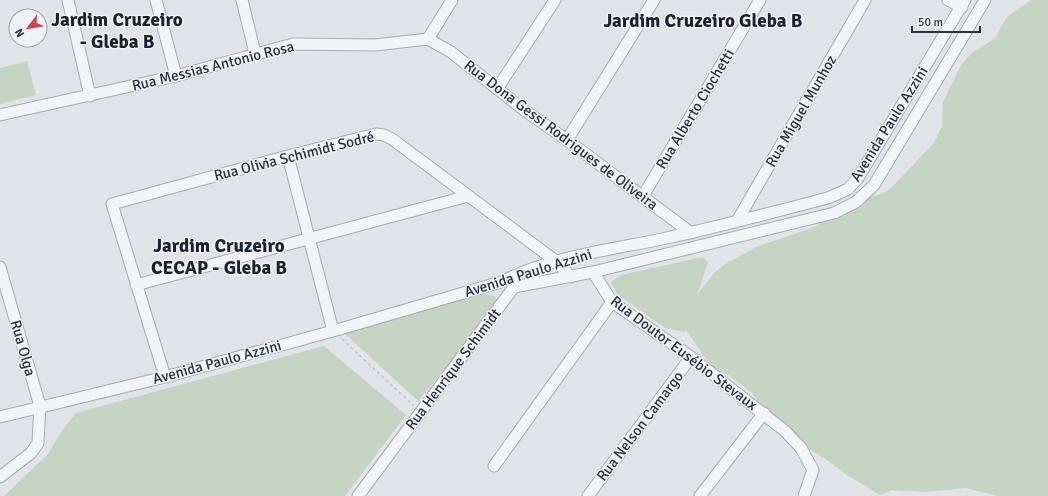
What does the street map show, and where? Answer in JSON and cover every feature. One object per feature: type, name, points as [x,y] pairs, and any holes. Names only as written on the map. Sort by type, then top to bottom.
[{"type":"street","points":[[68,0],[90,96]]},
{"type":"street","points":[[156,0],[176,76]]},
{"type":"street","points":[[242,0],[256,53]]},
{"type":"street","points":[[428,39],[452,0]]},
{"type":"street","points":[[497,89],[555,0]]},
{"type":"street","points":[[567,140],[654,0]]},
{"type":"street","name":"Rua Alberto Ciochetti","points":[[643,196],[760,0]]},
{"type":"street","name":"Rua Miguel Munhoz","points":[[737,221],[865,0]]},
{"type":"street","points":[[948,0],[964,3]]},
{"type":"street","name":"Avenida Paulo Azzini","points":[[593,272],[834,213],[856,202],[874,185],[985,0]]},
{"type":"street","name":"Avenida Paulo Azzini","points":[[0,417],[40,406],[165,377],[333,331],[501,282],[513,275],[556,262],[691,233],[828,198],[848,189],[858,178],[964,3]]},
{"type":"street","name":"Rua Messias Antonio Rosa","points":[[0,115],[176,76],[293,44],[375,44],[428,39]]},
{"type":"street","name":"Rua Dona Gessi Rodrigues de Oliveira","points":[[428,39],[451,52],[524,110],[567,140],[691,233]]},
{"type":"street","name":"Rua Olivia Schimidt Sodré","points":[[136,285],[112,204],[288,156],[376,134],[384,135],[392,139],[556,262],[571,277]]},
{"type":"street","points":[[288,156],[333,331]]},
{"type":"street","points":[[165,377],[136,285],[468,196]]},
{"type":"street","points":[[501,282],[514,287],[593,272],[597,267],[597,260],[592,256],[586,255]]},
{"type":"street","name":"Rua Olga","points":[[0,269],[40,406],[38,443],[31,453],[0,477]]},
{"type":"street","name":"Rua Doutor Eusébio Stevaux","points":[[593,272],[612,302],[691,357],[785,431],[801,448],[813,470],[804,496]]},
{"type":"street","points":[[513,275],[514,287]]},
{"type":"street","name":"Rua Henrique Schimidt","points":[[358,496],[514,287]]},
{"type":"street","points":[[494,466],[612,302]]},
{"type":"street","name":"Rua Nelson Camargo","points":[[588,496],[691,357]]},
{"type":"street","points":[[700,496],[764,413]]},
{"type":"path","points":[[333,331],[421,412]]},
{"type":"green space","points":[[1031,0],[1048,0],[1048,496],[997,496],[966,488],[926,492],[892,490],[880,495],[847,475],[824,458],[783,435],[752,393],[729,375],[713,369],[686,330],[685,332],[665,328],[616,293],[611,282],[621,275],[702,257],[708,262],[697,295],[714,273],[724,265],[756,247],[815,227],[849,202],[884,193],[895,184],[933,144],[942,127],[943,102],[961,65],[971,54],[995,38],[1007,17]]},
{"type":"green space","points":[[27,61],[36,95],[0,104],[0,68]]},
{"type":"green space","points":[[485,293],[495,297],[500,304],[418,401],[344,333]]},
{"type":"green space","points":[[324,346],[406,415],[345,496],[4,496],[48,454],[59,435],[76,413]]},
{"type":"district","name":"Jardim Cruzeiro Gleba B","points":[[703,20]]},
{"type":"district","name":"Jardim Cruzeiro - Gleba B","points":[[117,30]]},
{"type":"district","name":"Jardim Cruzeiro CECAP - Gleba B","points":[[219,256]]}]
